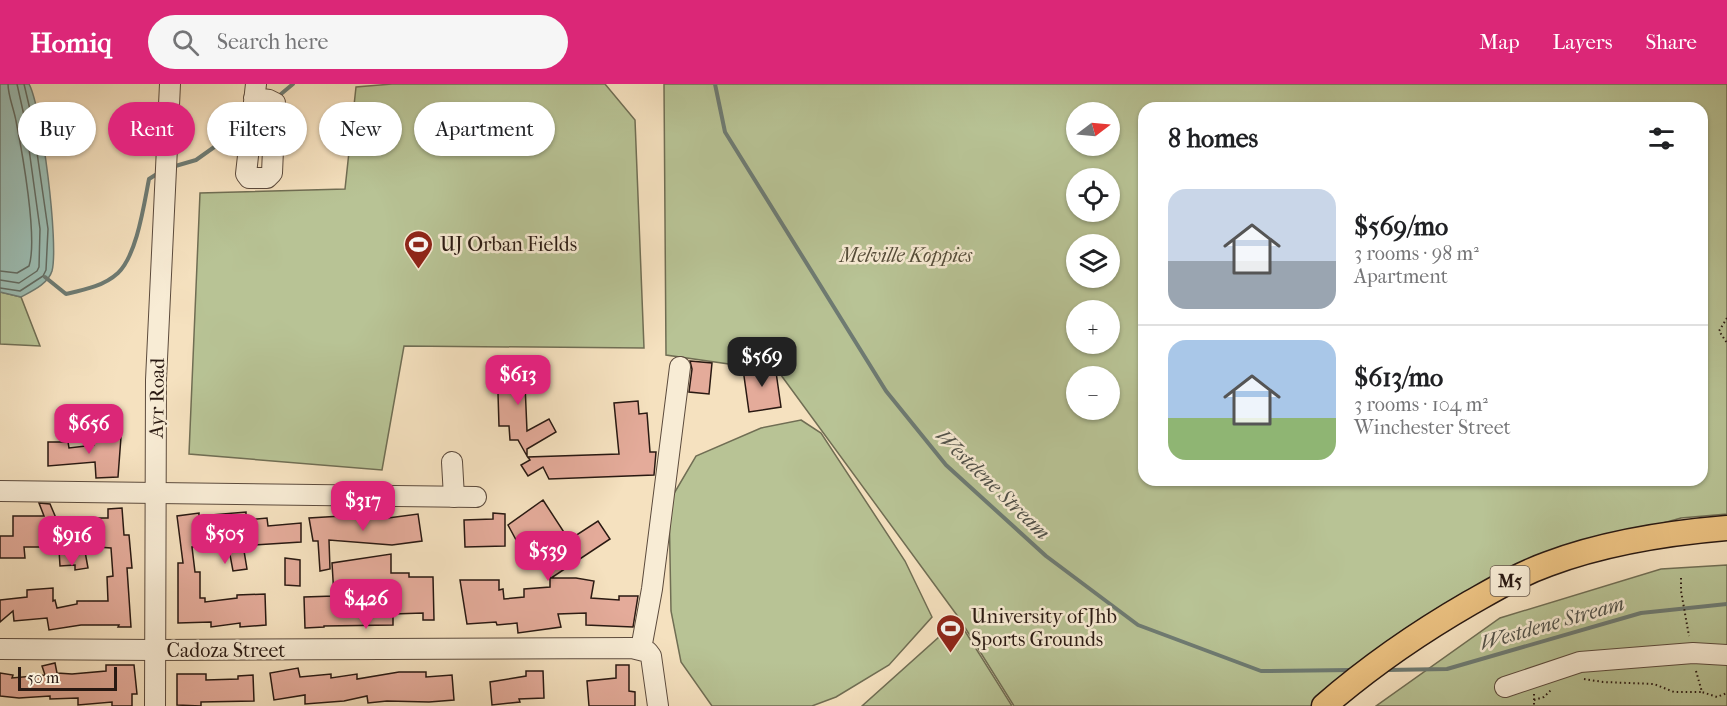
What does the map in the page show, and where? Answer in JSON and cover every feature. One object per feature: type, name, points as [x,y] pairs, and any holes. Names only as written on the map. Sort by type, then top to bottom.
[{"type":"main road","name":"M5","points":[[1324,706],[1426,629],[1522,574],[1584,552],[1621,543],[1727,528]]},
{"type":"main road","name":"M5","points":[[1340,706],[1382,672],[1434,637],[1504,598],[1536,584],[1580,569],[1647,553],[1727,543]]},
{"type":"street","name":"Ayr Road","points":[[155,706],[155,493],[159,309],[169,87]]},
{"type":"street","points":[[657,706],[652,660],[648,652],[641,649],[652,589],[680,367]]},
{"type":"street","points":[[452,462],[454,497]]},
{"type":"street","points":[[0,491],[476,497]]},
{"type":"street","name":"Cadoza Street","points":[[0,649],[641,649]]},
{"type":"street","points":[[1505,687],[1581,662],[1693,653],[1727,655]]},
{"type":"path","points":[[1727,318],[1719,331],[1727,344]]},
{"type":"path","points":[[1681,578],[1681,591],[1688,628]]},
{"type":"path","points":[[1693,653],[1702,692]]},
{"type":"path","points":[[1580,678],[1603,682],[1654,684],[1674,692],[1702,692],[1717,697],[1727,693]]},
{"type":"path","points":[[1534,700],[1544,697],[1552,689]]},
{"type":"green space","name":"UJ Orban Fields","points":[[392,84],[605,84],[635,120],[644,348],[404,346],[382,470],[189,454],[200,193],[345,189],[349,156],[402,156],[402,102],[354,102],[356,87]]},
{"type":"green space","name":"Melville Koppies","points":[[664,84],[1727,84],[1727,514],[1681,518],[1541,557],[1313,706],[1014,706],[959,618],[778,371],[666,355]]},
{"type":"green space","points":[[0,292],[21,297],[40,346],[0,344]]},
{"type":"green space","points":[[801,420],[821,433],[905,561],[932,617],[889,665],[836,697],[812,706],[712,706],[681,662],[671,611],[669,502],[696,456],[761,428]]},
{"type":"green space","points":[[1727,565],[1727,706],[1376,706],[1500,618],[1661,569]]},
{"type":"green space","name":"University of Jhb Sports Grounds","points":[[958,620],[1012,706],[862,706]]},
{"type":"water","points":[[0,84],[29,84],[35,102],[18,102],[18,156],[45,156],[53,234],[52,271],[50,276],[35,290],[21,297],[0,292]]},
{"type":"building","points":[[497,361],[524,361],[527,431],[549,419],[556,432],[527,449],[527,456],[518,440],[510,440],[509,426],[499,426]]},
{"type":"building","points":[[690,361],[712,363],[709,394],[689,392],[692,369]]},
{"type":"building","points":[[775,365],[781,407],[749,412],[743,369]]},
{"type":"building","points":[[638,401],[639,414],[647,413],[650,452],[656,452],[654,475],[549,479],[543,467],[528,476],[521,465],[530,460],[528,457],[619,454],[614,403]]},
{"type":"building","points":[[95,435],[121,437],[118,477],[96,478],[95,462],[48,466],[48,442],[68,442],[69,448],[94,445]]},
{"type":"building","points":[[543,500],[569,540],[598,521],[610,539],[551,578],[594,581],[591,598],[619,600],[619,596],[638,596],[633,627],[586,625],[586,613],[558,614],[561,627],[518,633],[517,623],[467,624],[460,580],[499,580],[499,590],[503,589],[504,599],[524,597],[524,589],[550,587],[550,569],[534,545],[522,551],[508,525]]},
{"type":"building","points":[[39,503],[50,504],[56,518],[108,518],[108,509],[122,508],[124,535],[129,535],[132,568],[127,568],[131,627],[81,625],[49,630],[47,618],[14,621],[13,611],[0,622],[0,600],[27,597],[27,590],[53,588],[53,601],[55,600],[57,608],[77,604],[77,601],[108,601],[107,577],[113,576],[111,548],[84,546],[88,568],[75,570],[75,565],[60,566],[59,550],[46,549],[46,547],[24,547],[25,558],[0,558],[0,536],[13,536],[13,516],[44,516]]},
{"type":"building","points":[[246,512],[246,520],[267,518],[268,526],[301,523],[301,542],[238,546],[238,550],[244,551],[247,569],[233,571],[228,544],[192,547],[195,572],[200,572],[200,598],[205,598],[205,602],[237,598],[237,595],[265,594],[266,625],[240,627],[240,623],[211,627],[211,622],[178,623],[178,563],[183,563],[177,516]]},
{"type":"building","points":[[493,513],[505,514],[505,546],[465,547],[464,520],[493,519]]},
{"type":"building","points":[[418,514],[422,541],[392,545],[329,540],[330,569],[320,571],[318,541],[313,541],[309,518],[342,516],[388,518]]},
{"type":"building","points":[[391,554],[391,573],[409,573],[409,577],[433,577],[434,620],[423,620],[423,613],[393,614],[393,625],[305,628],[304,597],[334,596],[332,563]]},
{"type":"building","points":[[285,558],[300,560],[300,586],[285,585]]},
{"type":"building","points":[[55,663],[57,673],[72,674],[106,671],[106,665],[134,665],[137,694],[132,694],[132,706],[112,706],[112,702],[78,705],[78,698],[0,696],[0,673],[13,675],[12,678],[45,675],[42,666]]},
{"type":"building","points":[[616,665],[629,665],[629,691],[635,692],[635,706],[589,706],[587,681],[616,678]]},
{"type":"building","points":[[298,668],[300,677],[331,674],[331,678],[357,674],[357,679],[399,672],[426,672],[426,677],[452,675],[454,700],[368,703],[367,696],[344,701],[305,704],[305,695],[274,700],[270,673]]},
{"type":"building","points":[[526,671],[543,671],[544,698],[519,699],[520,702],[492,705],[490,682],[526,676]]},
{"type":"building","points":[[177,674],[206,674],[206,680],[238,679],[238,676],[253,675],[254,701],[201,702],[201,706],[177,705]]},
{"type":"waterway","points":[[281,94],[293,84]]},
{"type":"waterway","name":"Westdene Stream","points":[[715,84],[725,132],[886,391],[946,465],[1046,556],[1138,625],[1261,671],[1351,670]]},
{"type":"waterway","points":[[172,167],[196,160],[207,152]]},
{"type":"waterway","points":[[45,277],[66,294],[100,284],[118,273],[125,265],[135,242],[149,179],[160,172]]},
{"type":"waterway","name":"Westdene Stream","points":[[1387,670],[1447,669],[1641,613],[1727,604]]},
{"type":"place","name":"UJ Orban Fields","points":[[419,270]]},
{"type":"place","name":"University of Jhb Sports Grounds","points":[[950,654]]}]
